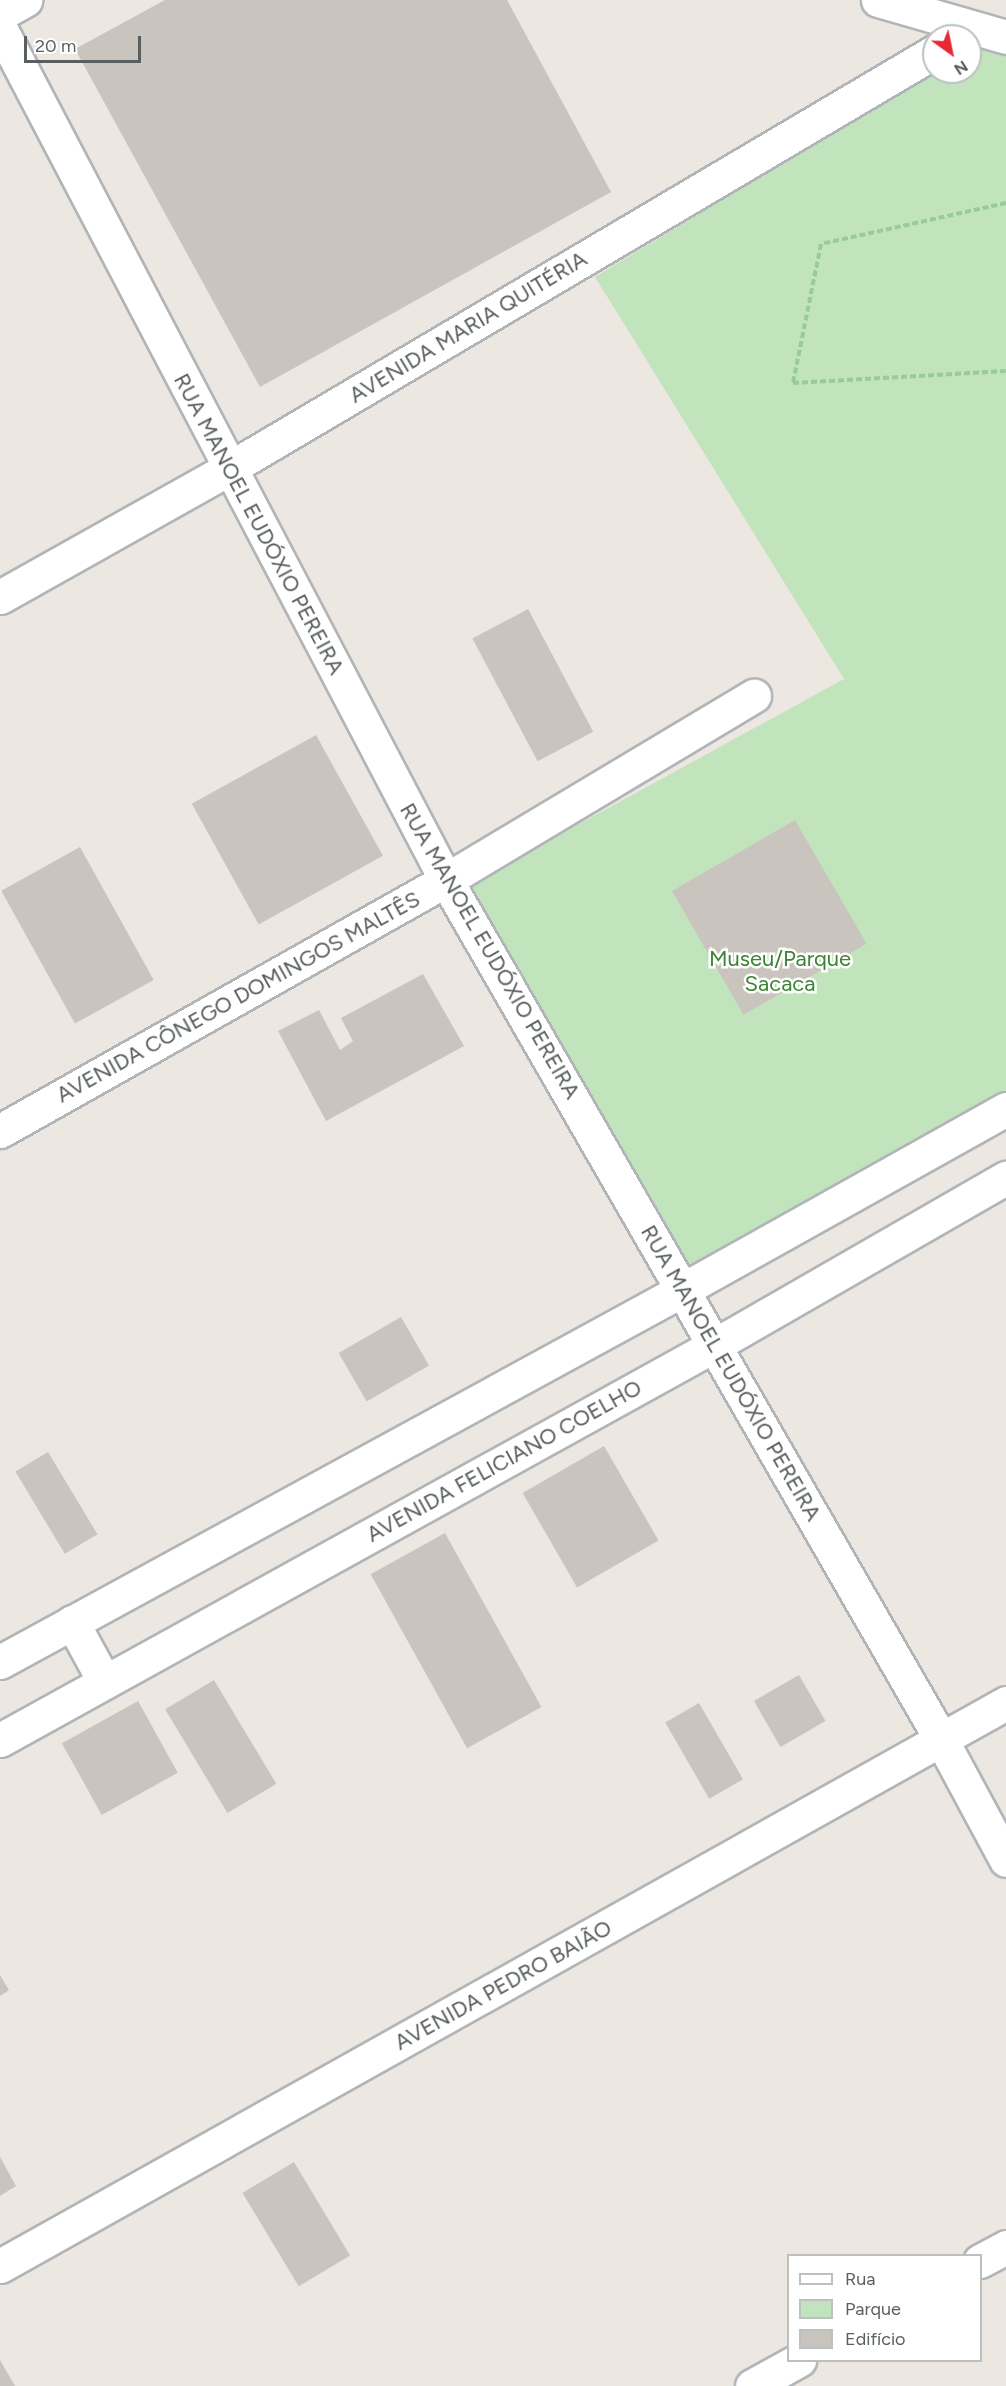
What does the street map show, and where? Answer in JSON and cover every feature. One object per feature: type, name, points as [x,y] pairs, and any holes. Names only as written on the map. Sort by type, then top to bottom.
[{"type":"street","points":[[0,14],[25,0]]},
{"type":"street","points":[[878,0],[953,24]]},
{"type":"street","name":"RUA MANOEL EUDÓXIO PEREIRA","points":[[0,28],[446,880],[684,1289],[942,1740],[1006,1860]]},
{"type":"street","name":"AVENIDA MARIA QUITÉRIA","points":[[0,597],[230,468],[922,59]]},
{"type":"street","name":"AVENIDA CÔNEGO DOMINGOS MALTÊS","points":[[0,1131],[446,880],[754,696]]},
{"type":"street","points":[[0,1662],[684,1289],[1006,1109]]},
{"type":"street","name":"AVENIDA FELICIANO COELHO","points":[[0,1740],[715,1345],[1006,1178]]},
{"type":"street","points":[[72,1622],[104,1681]]},
{"type":"street","name":"AVENIDA PEDRO BAIÃO","points":[[0,2266],[1006,1703]]},
{"type":"street","points":[[982,2260],[1006,2247]]},
{"type":"street","points":[[752,2386],[797,2362]]},
{"type":"path","points":[[1006,203],[821,244],[793,383],[1006,371]]},
{"type":"green space","name":"Museu/Parque Sacaca","points":[[982,42],[1006,49],[1006,1101],[692,1276],[468,885],[844,679],[595,277],[922,78],[922,84],[982,84]]},
{"type":"building","points":[[165,0],[507,0],[611,192],[260,387],[75,49]]},
{"type":"building","points":[[528,609],[593,732],[538,761],[472,639]]},
{"type":"building","points":[[316,735],[383,856],[259,925],[192,804]]},
{"type":"building","points":[[795,820],[867,944],[744,1015],[672,891]]},
{"type":"building","points":[[80,847],[154,980],[75,1024],[1,891]]},
{"type":"building","points":[[423,974],[464,1046],[326,1121],[278,1031],[319,1010],[340,1050],[353,1041],[341,1018]]},
{"type":"building","points":[[401,1317],[429,1365],[367,1401],[339,1353]]},
{"type":"building","points":[[604,1446],[658,1540],[577,1587],[523,1493]]},
{"type":"building","points":[[48,1452],[97,1534],[65,1554],[15,1472]]},
{"type":"building","points":[[445,1533],[541,1707],[467,1748],[371,1574]]},
{"type":"building","points":[[799,1675],[826,1721],[780,1747],[754,1701]]},
{"type":"building","points":[[214,1680],[276,1784],[227,1813],[165,1709]]},
{"type":"building","points":[[138,1701],[178,1773],[102,1815],[62,1743]]},
{"type":"building","points":[[699,1703],[743,1779],[709,1799],[665,1723]]},
{"type":"building","points":[[0,1975],[9,1990],[0,1996]]},
{"type":"building","points":[[0,2157],[16,2186],[0,2196]]},
{"type":"building","points":[[294,2162],[350,2255],[299,2286],[243,2193]]},
{"type":"building","points":[[0,2360],[15,2386],[0,2386]]}]
